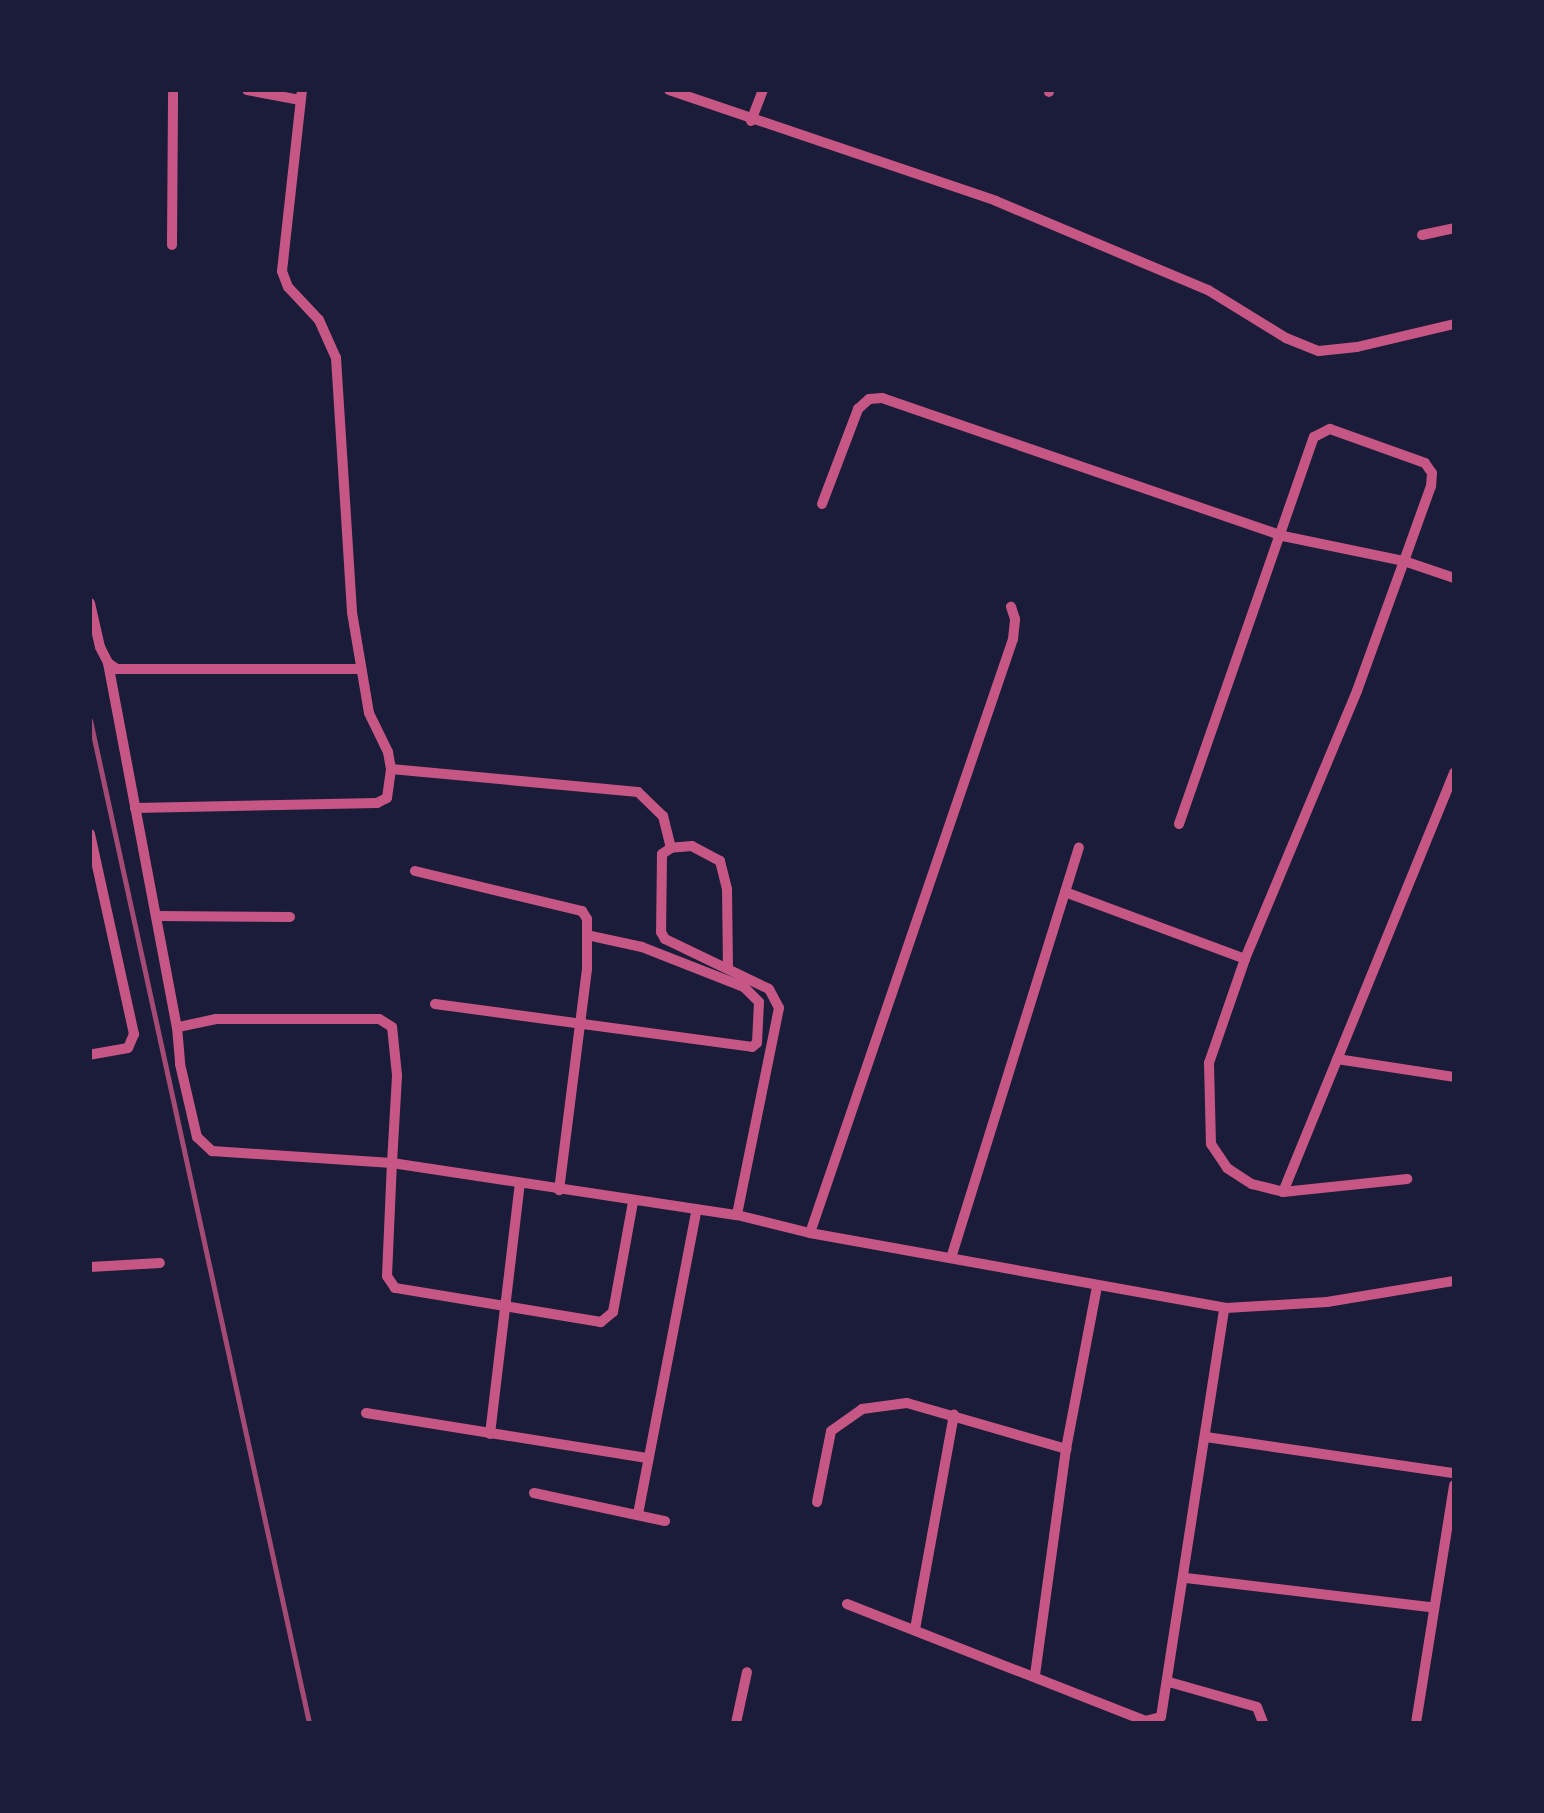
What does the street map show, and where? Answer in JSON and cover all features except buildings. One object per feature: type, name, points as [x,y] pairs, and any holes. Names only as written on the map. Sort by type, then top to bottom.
[{"type":"street","points":[[172,245],[173,90]]},
{"type":"street","points":[[135,808],[377,804],[387,798],[391,770],[369,713],[352,612],[336,358],[318,320],[288,286],[282,270],[301,95],[247,90]]},
{"type":"street","points":[[669,90],[996,201],[1208,290],[1286,338],[1319,350],[1454,324]]},
{"type":"street","points":[[751,121],[763,90]]},
{"type":"street","points":[[1422,235],[1454,228]]},
{"type":"street","points":[[822,504],[858,408],[869,399],[882,398],[1283,536],[1404,561],[1454,578]]},
{"type":"street","points":[[1179,824],[1283,536],[1314,437],[1330,430],[1424,464],[1432,473],[1431,486],[1358,691],[1245,959],[1208,1063],[1211,1144],[1227,1168],[1252,1184],[1283,1192],[1407,1179]]},
{"type":"street","points":[[90,603],[108,663],[177,1027],[180,1064],[197,1137],[212,1151],[392,1162],[696,1212],[736,1215],[810,1233],[1224,1308],[1327,1302],[1454,1281]]},
{"type":"street","points":[[810,1233],[1013,639],[1016,619],[1011,607]]},
{"type":"street","points":[[108,663],[117,669],[361,670]]},
{"type":"street","points":[[391,770],[638,792],[663,816],[671,848]]},
{"type":"street","points":[[1283,1192],[1454,774]]},
{"type":"street","points":[[90,834],[134,1034],[128,1048],[90,1055]]},
{"type":"street","points":[[728,969],[728,889],[720,861],[692,846],[671,848],[662,854],[661,932],[665,939],[769,989],[779,1008],[736,1215]]},
{"type":"street","points":[[951,1258],[1078,847]]},
{"type":"street","points":[[415,871],[582,910],[587,935],[581,1026],[559,1190]]},
{"type":"street","points":[[1064,892],[1245,959]]},
{"type":"street","points":[[156,916],[290,917]]},
{"type":"street","points":[[434,1004],[752,1047],[757,1043],[760,1002],[744,987],[656,952],[587,935]]},
{"type":"street","points":[[177,1027],[216,1019],[379,1019],[392,1027],[397,1075],[389,1283],[411,1294],[608,1320],[633,1202]]},
{"type":"street","points":[[1337,1059],[1454,1077]]},
{"type":"street","points":[[490,1434],[520,1184]]},
{"type":"street","points":[[638,1514],[696,1212]]},
{"type":"street","points":[[90,1267],[160,1264]]},
{"type":"street","points":[[1035,1675],[1066,1449],[1097,1286]]},
{"type":"street","points":[[847,1604],[1145,1721],[1161,1717],[1186,1578],[1224,1308]]},
{"type":"street","points":[[818,1502],[831,1430],[862,1409],[907,1403],[1066,1449]]},
{"type":"street","points":[[366,1413],[648,1458]]},
{"type":"street","points":[[915,1628],[954,1414]]},
{"type":"street","points":[[1206,1437],[1454,1473]]},
{"type":"street","points":[[1416,1723],[1431,1607],[1454,1485]]},
{"type":"street","points":[[534,1493],[665,1521]]},
{"type":"street","points":[[1186,1578],[1431,1607]]},
{"type":"street","points":[[736,1723],[747,1672]]},
{"type":"street","points":[[1169,1682],[1257,1708],[1264,1723]]},
{"type":"railway","points":[[90,720],[309,1723]]}]
